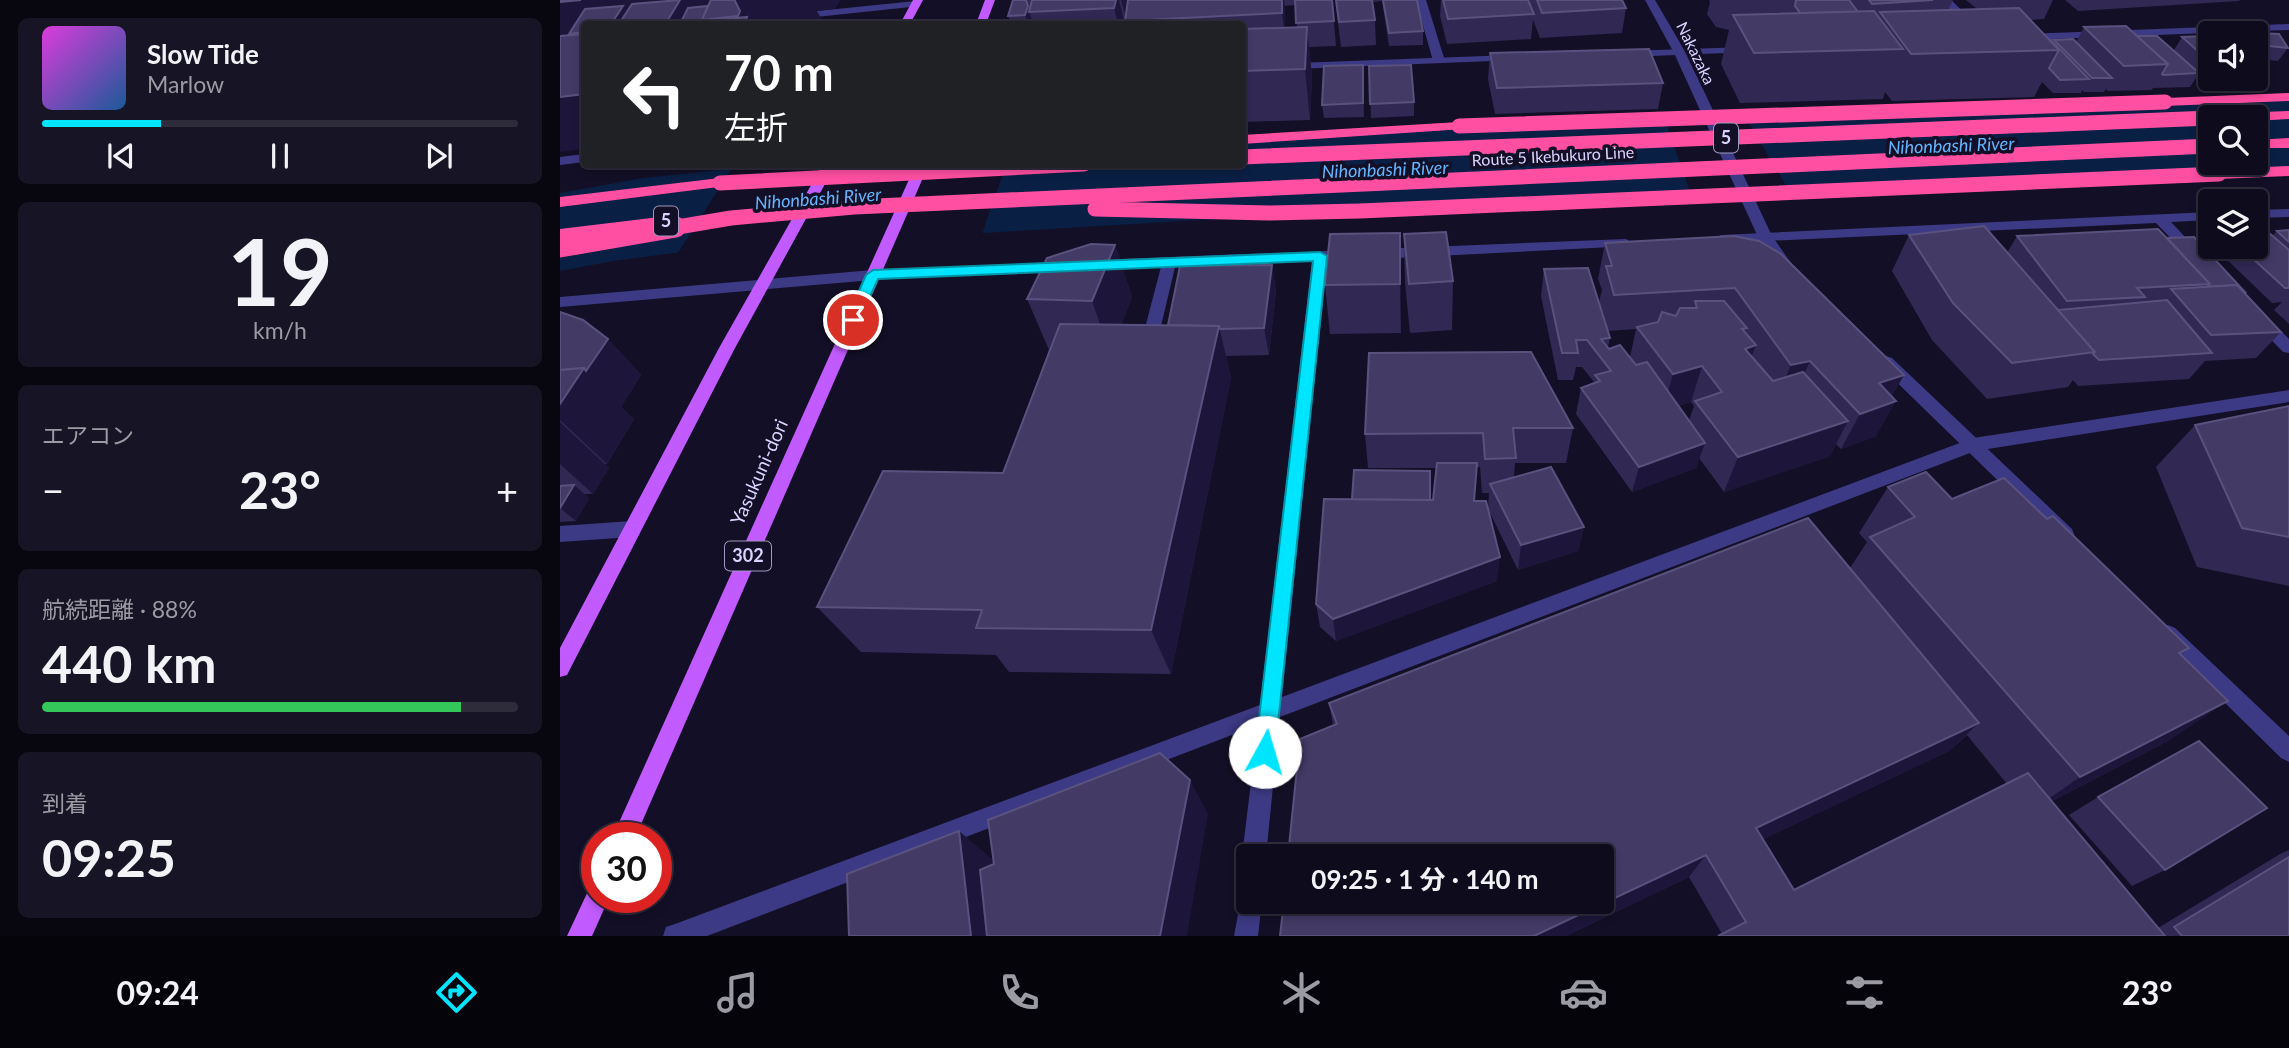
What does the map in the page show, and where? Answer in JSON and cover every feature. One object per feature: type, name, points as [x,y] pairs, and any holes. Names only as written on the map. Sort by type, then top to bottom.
[{"type":"highway","points":[[1246,140],[1459,126],[2289,97]]},
{"type":"highway","points":[[2268,116],[2289,115]]},
{"type":"highway","name":"Route 5 Ikebukuro Line","points":[[1246,157],[2198,118]]},
{"type":"highway","points":[[2268,144],[2289,143]]},
{"type":"highway","name":"Route 5 Ikebukuro Line","points":[[560,234],[695,218],[854,207],[2198,147]]},
{"type":"highway","points":[[720,183],[850,168]]},
{"type":"highway","name":"5","points":[[560,202],[720,183],[1007,168]]},
{"type":"highway","points":[[854,207],[1269,213],[1360,211],[2289,171]]},
{"type":"highway","name":"Route 5 Ikebukuro Line","points":[[560,248],[686,225],[773,214]]},
{"type":"main road","points":[[982,21],[990,0]]},
{"type":"main road","points":[[907,21],[917,2]]},
{"type":"main road","points":[[560,668],[632,529],[828,168]]},
{"type":"main road","name":"Yasukuni-dori","points":[[630,822],[921,168]]},
{"type":"main road","points":[[579,936],[590,913]]},
{"type":"street","points":[[1421,0],[1439,61]]},
{"type":"street","name":"Nakazaka","points":[[1650,0],[1679,52],[1765,237],[1799,279]]},
{"type":"street","points":[[1945,0],[1979,32]]},
{"type":"street","points":[[788,17],[917,2]]},
{"type":"street","points":[[2014,38],[2289,27]]},
{"type":"street","points":[[1610,55],[1760,49]]},
{"type":"street","points":[[1246,68],[1531,58]]},
{"type":"street","points":[[560,161],[581,158]]},
{"type":"street","points":[[2268,214],[2289,213]]},
{"type":"street","points":[[1705,239],[2198,217]]},
{"type":"street","points":[[2160,219],[2203,264]]},
{"type":"street","points":[[560,302],[873,275],[1636,242]]},
{"type":"street","points":[[1255,844],[1320,256]]},
{"type":"street","points":[[1145,357],[1169,262]]},
{"type":"street","points":[[2251,311],[2289,348]]},
{"type":"street","points":[[1876,353],[2081,550]]},
{"type":"street","points":[[675,936],[1973,445],[2289,396]]},
{"type":"street","points":[[560,534],[632,529]]},
{"type":"street","points":[[2151,617],[2289,751]]},
{"type":"street","points":[[1246,936],[1249,914]]},
{"type":"water","name":"Nihonbashi River","points":[[2289,94],[2289,174],[2268,175],[2268,105],[2198,105],[2198,175],[2264,175],[1336,212],[984,233],[750,243],[613,261],[560,271],[560,193],[643,178],[739,168],[1246,168],[1246,136]]},
{"type":"pier","points":[[1741,109],[1792,196],[1693,200],[1662,111]]},
{"type":"pier","points":[[732,168],[1005,168],[981,237],[750,246],[676,256]]},
{"type":"building","points":[[680,0],[667,21],[621,21],[632,4]]},
{"type":"building","points":[[711,0],[735,0],[740,11],[738,16],[701,20]]},
{"type":"building","points":[[1013,0],[1026,0],[1028,6],[1025,15],[1008,16]]},
{"type":"building","points":[[1032,0],[1116,0],[1114,8],[1029,12]]},
{"type":"building","points":[[1128,0],[1282,0],[1282,13],[1125,21]]},
{"type":"building","points":[[1295,0],[1332,0],[1334,21],[1296,23]]},
{"type":"building","points":[[1336,0],[1372,0],[1375,20],[1339,22]]},
{"type":"building","points":[[1383,0],[1417,0],[1423,31],[1389,33]]},
{"type":"building","points":[[1443,0],[1528,0],[1534,14],[1448,19]]},
{"type":"building","points":[[1537,0],[1622,0],[1626,8],[1542,13]]},
{"type":"building","points":[[1796,0],[1849,0],[1858,12],[1800,13],[1795,6]]},
{"type":"building","points":[[1869,0],[1933,0],[1872,4]]},
{"type":"building","points":[[623,6],[613,21],[581,21],[581,32],[569,34],[585,9]]},
{"type":"building","points":[[708,6],[701,21],[682,21],[688,8]]},
{"type":"building","points":[[2019,8],[2059,50],[1911,54],[1880,12]]},
{"type":"building","points":[[1874,11],[1903,49],[1754,53],[1733,15]]},
{"type":"building","points":[[747,17],[745,21],[705,21]]},
{"type":"building","points":[[2126,26],[2168,64],[2124,66],[2084,27]]},
{"type":"building","points":[[1307,27],[1305,69],[1246,71],[1246,29]]},
{"type":"building","points":[[2268,33],[2279,34],[2288,48],[2269,46]]},
{"type":"building","points":[[581,34],[581,94],[560,97],[560,36]]},
{"type":"building","points":[[2137,36],[2157,36],[2198,73],[2163,75],[2168,64]]},
{"type":"building","points":[[2198,36],[2198,51],[2182,37]]},
{"type":"building","points":[[2073,39],[2112,78],[2092,78],[2054,40]]},
{"type":"building","points":[[2050,40],[2089,79],[2060,80],[2049,68],[2059,50]]},
{"type":"building","points":[[1649,49],[1663,83],[1497,88],[1490,53]]},
{"type":"building","points":[[1363,65],[1363,103],[1322,105],[1324,66]]},
{"type":"building","points":[[1411,65],[1414,102],[1370,104],[1369,66]]},
{"type":"building","points":[[1984,226],[2095,352],[2012,363],[1953,303],[1909,235]]},
{"type":"building","points":[[2158,229],[2210,284],[2137,288],[2145,297],[2067,301],[2017,236]]},
{"type":"building","points":[[2289,230],[2289,242],[2277,231]]},
{"type":"building","points":[[1446,232],[1453,281],[1409,284],[1404,234]]},
{"type":"building","points":[[2268,232],[2289,250],[2289,288],[2285,288],[2253,259],[2268,259]]},
{"type":"building","points":[[1400,233],[1400,284],[1325,285],[1330,234]]},
{"type":"building","points":[[1734,236],[1759,241],[1781,254],[1904,375],[1879,383],[1896,401],[1860,414],[1810,361],[1791,365],[1735,288],[1614,295],[1606,266],[1612,266],[1605,243]]},
{"type":"building","points":[[2194,237],[2198,241],[2198,259],[2214,259],[2245,292],[2237,285],[2207,287],[2210,284],[2167,238]]},
{"type":"building","points":[[1091,244],[1115,245],[1092,301],[1027,299],[1047,258]]},
{"type":"building","points":[[1272,265],[1264,328],[1220,329],[1219,326],[1168,325],[1180,266]]},
{"type":"building","points":[[1588,268],[1610,338],[1601,339],[1609,349],[1620,345],[1636,365],[1647,362],[1705,443],[1639,467],[1581,388],[1600,381],[1595,375],[1611,371],[1587,340],[1576,340],[1578,353],[1562,353],[1544,269]]},
{"type":"building","points":[[2237,285],[2281,332],[2211,335],[2171,289]]},
{"type":"building","points":[[2167,300],[2212,353],[2099,360],[2058,310]]},
{"type":"building","points":[[1695,301],[1724,301],[1747,328],[1742,329],[1756,345],[1745,349],[1773,381],[1803,372],[1848,421],[1738,457],[1695,401],[1722,392],[1702,366],[1673,374],[1637,327],[1658,322],[1662,312],[1676,316],[1680,308],[1697,308]]},
{"type":"building","points":[[560,312],[583,320],[608,339],[586,371],[584,368],[560,370]]},
{"type":"building","points":[[1060,324],[1219,326],[1151,630],[976,628],[982,610],[817,607],[883,471],[1003,473]]},
{"type":"building","points":[[1531,352],[1573,428],[1513,428],[1516,458],[1485,459],[1483,433],[1365,434],[1369,353]]},
{"type":"building","points":[[584,368],[560,404],[560,370]]},
{"type":"building","points":[[2289,406],[2289,537],[2242,528],[2195,425]]},
{"type":"building","points":[[1437,463],[1477,463],[1474,501],[1486,501],[1500,557],[1333,619],[1316,604],[1324,499],[1433,500]]},
{"type":"building","points":[[1551,467],[1584,527],[1521,545],[1490,484]]},
{"type":"building","points":[[1354,470],[1430,471],[1430,500],[1352,499]]},
{"type":"building","points":[[1926,472],[1952,499],[2004,478],[2047,519],[2053,516],[2189,648],[2179,653],[2228,701],[2080,777],[1870,537],[1915,517],[1888,487]]},
{"type":"building","points":[[574,485],[560,508],[560,486]]},
{"type":"building","points":[[1808,518],[1979,723],[1756,828],[1794,890],[2028,773],[2165,936],[1718,936],[1746,922],[1706,855],[1614,898],[1614,844],[1289,844],[1300,739],[1337,724],[1329,703]]},
{"type":"building","points":[[2199,741],[2267,808],[2165,870],[2098,797]]},
{"type":"building","points":[[1160,753],[1190,780],[1160,936],[987,936],[980,870],[994,864],[988,820]]},
{"type":"building","points":[[959,831],[971,936],[849,936],[847,874]]},
{"type":"building","points":[[2289,857],[2289,936],[2182,936],[2174,927]]},
{"type":"building","points":[[1283,914],[1581,914],[1534,936],[1280,936]]},
{"type":"route","points":[[853,320],[873,275],[1320,256],[1265,752]]}]
